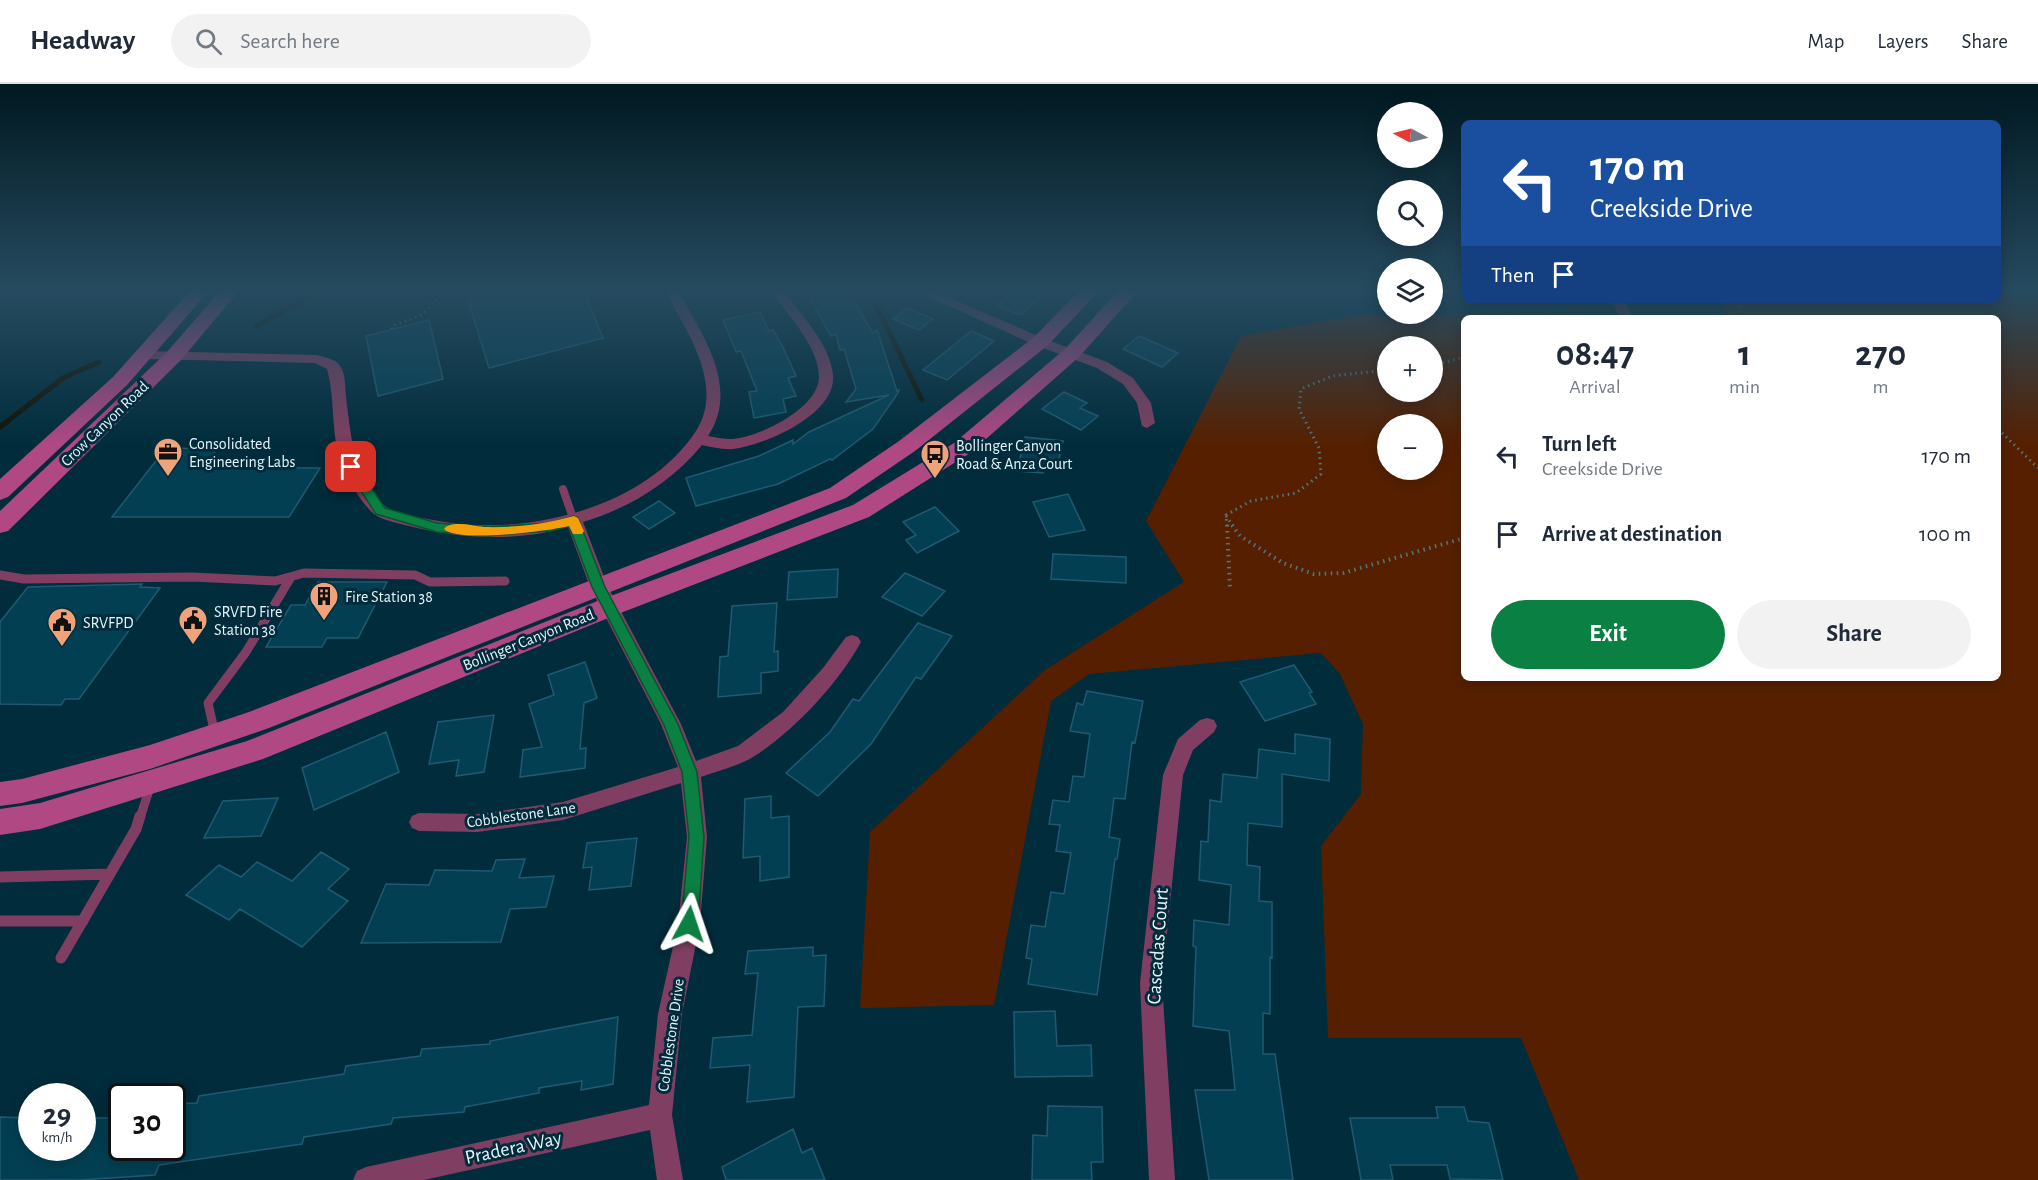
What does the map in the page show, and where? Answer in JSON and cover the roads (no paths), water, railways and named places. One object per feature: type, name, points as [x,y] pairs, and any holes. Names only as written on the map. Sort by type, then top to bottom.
[{"type":"main road","name":"Crow Canyon Road","points":[[0,492],[120,381],[154,343]]},
{"type":"main road","name":"Crow Canyon Road","points":[[0,525],[185,343]]},
{"type":"main road","name":"Bollinger Canyon Road","points":[[0,822],[40,816],[253,751],[838,493],[907,446],[1039,343]]},
{"type":"main road","name":"Bollinger Canyon Road","points":[[0,794],[22,791],[150,757],[604,597],[861,511],[962,448],[1081,343]]},
{"type":"street","points":[[144,355],[300,358],[326,362],[334,367],[351,467],[381,511],[437,528],[488,531],[549,527],[574,521],[605,510],[671,470],[699,439],[710,421],[714,394],[708,362],[698,343]]},
{"type":"street","points":[[699,439],[732,444],[766,434],[796,419],[822,394],[827,378],[819,353],[812,343]]},
{"type":"street","points":[[1043,343],[1102,365],[1128,381],[1144,403],[1147,423]]},
{"type":"street","name":"Cobblestone Drive","points":[[574,521],[604,597],[671,724],[690,772],[696,837],[689,924],[670,1014],[660,1115],[670,1180]]},
{"type":"street","name":"Cobblestone Lane","points":[[419,822],[477,824],[563,812],[745,752],[790,717],[830,672],[852,642]]},
{"type":"street","name":"Cascadas Court","points":[[1162,1180],[1151,982],[1173,775],[1185,745],[1207,726]]},
{"type":"street","name":"Pradera Way","points":[[366,1180],[660,1115]]},
{"type":"lane","points":[[563,489],[574,521]]},
{"type":"lane","points":[[0,575],[24,579],[192,577],[275,581],[304,573],[415,575],[430,582],[505,581]]},
{"type":"lane","points":[[215,735],[208,703],[246,652],[291,577]]},
{"type":"lane","points":[[61,958],[136,829],[152,782]]},
{"type":"lane","points":[[0,877],[110,874]]},
{"type":"lane","points":[[0,921],[83,921]]},
{"type":"waterway","points":[[895,343],[922,400]]},
{"type":"waterway","points":[[0,427],[63,378],[99,362]]},
{"type":"place","name":"Consolidated Engineering Labs","points":[[168,478]]},
{"type":"place","name":"Bollinger Canyon Road & Anza Court","points":[[935,480]]},
{"type":"place","name":"Fire Station 38","points":[[324,622]]},
{"type":"place","name":"SRVFD Fire Station 38","points":[[193,646]]},
{"type":"place","name":"SRVFPD","points":[[62,648]]}]
